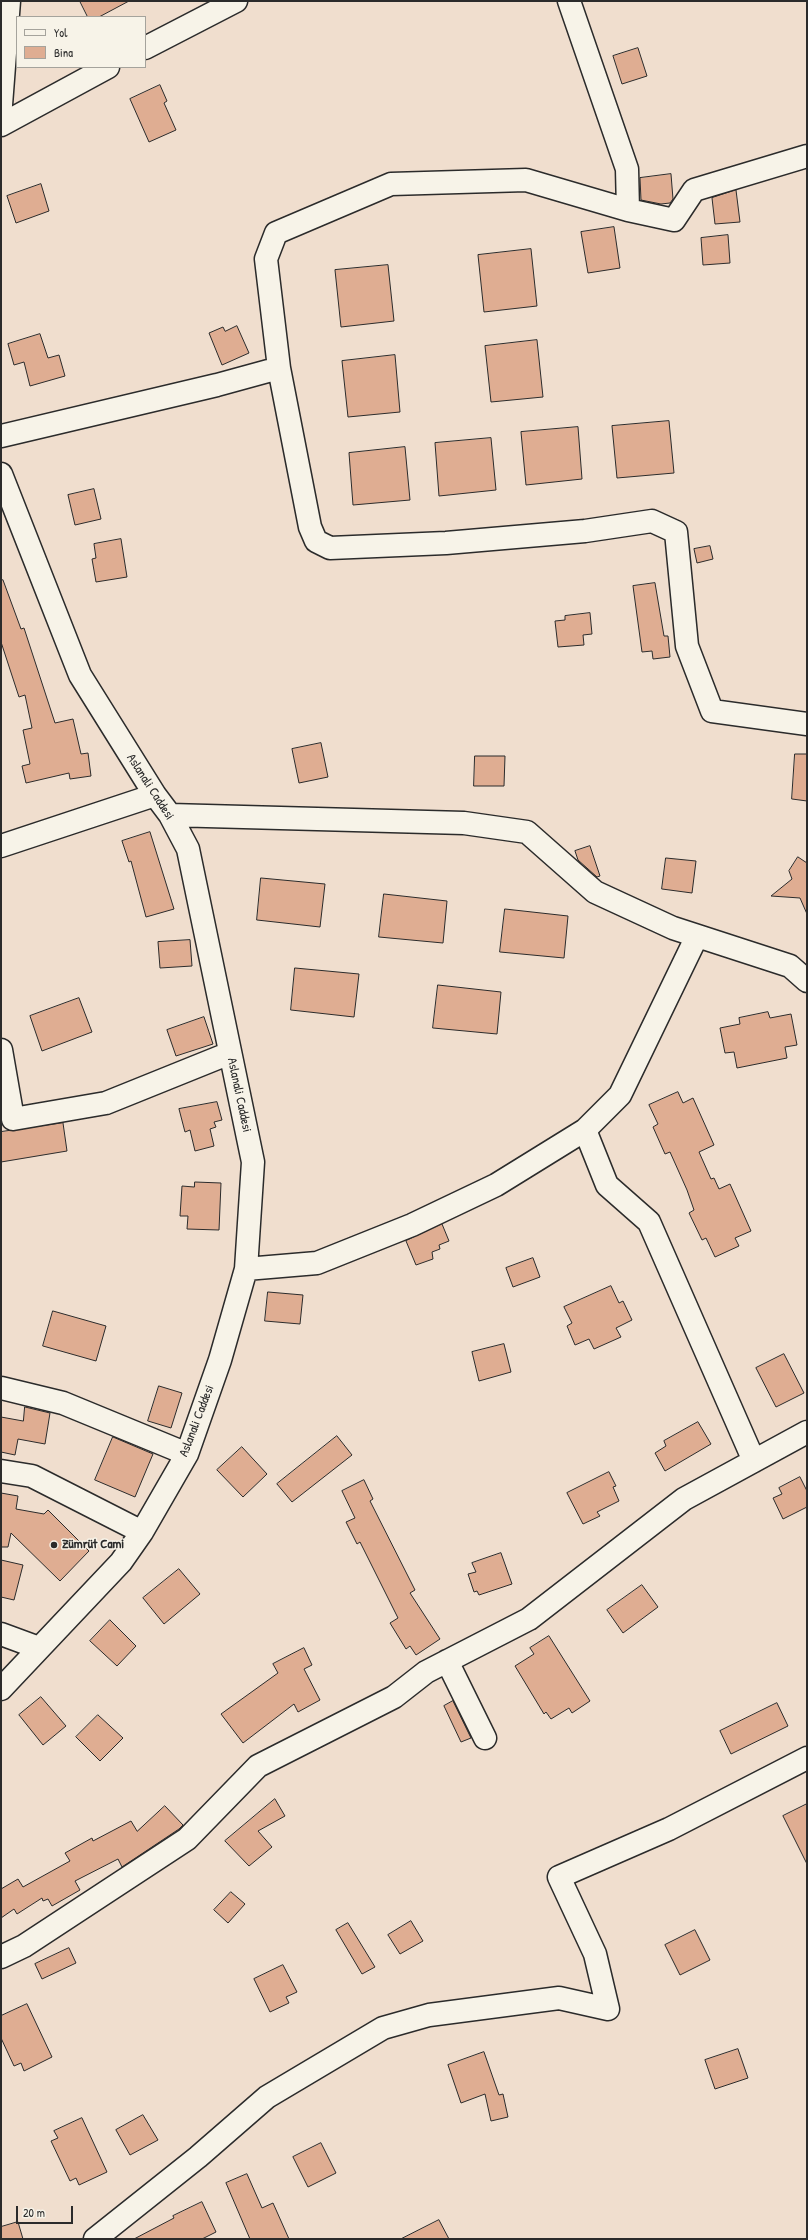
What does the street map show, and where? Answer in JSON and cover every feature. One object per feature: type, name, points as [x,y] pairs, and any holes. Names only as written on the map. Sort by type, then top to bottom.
[{"type":"street","points":[[1,105],[9,1]]},
{"type":"street","points":[[146,47],[236,1]]},
{"type":"street","points":[[569,1],[627,169],[628,210]]},
{"type":"street","points":[[1,125],[106,68]]},
{"type":"street","points":[[807,156],[694,190],[674,220],[628,210],[526,180],[391,184],[276,233],[266,259],[279,368],[310,527],[316,541],[330,548],[446,543],[585,531],[652,521],[676,532],[687,646],[712,711],[807,724]]},
{"type":"street","points":[[1,436],[217,385],[279,368]]},
{"type":"street","name":"Aslanali Caddesi","points":[[1,474],[80,675],[155,795],[170,815],[188,850],[253,1162],[246,1269],[220,1360],[187,1454],[142,1532],[120,1562],[1,1690]]},
{"type":"street","points":[[1,846],[155,795]]},
{"type":"street","points":[[170,815],[464,823],[527,832],[595,892],[672,928],[790,966],[807,981]]},
{"type":"street","points":[[246,1269],[317,1262],[412,1225],[496,1185],[585,1130],[620,1094],[697,936]]},
{"type":"street","points":[[1,1050],[7,1120],[106,1103],[230,1054]]},
{"type":"street","points":[[585,1130],[607,1185],[649,1222],[754,1461]]},
{"type":"street","points":[[1,1388],[63,1403],[187,1454]]},
{"type":"street","points":[[1,1957],[24,1946],[187,1839],[258,1766],[394,1697],[426,1672],[529,1619],[684,1499],[807,1432]]},
{"type":"street","points":[[1,1471],[32,1476],[142,1532]]},
{"type":"street","points":[[1,1634],[39,1648]]},
{"type":"street","points":[[447,1661],[485,1738]]},
{"type":"street","points":[[95,2239],[198,2157],[266,2097],[383,2028],[429,2015],[558,1998],[608,2009],[595,1954],[559,1877],[669,1829],[807,1758]]},
{"type":"building","points":[[80,1],[129,1],[101,16],[88,16]]},
{"type":"building","points":[[638,48],[647,76],[622,84],[613,56]]},
{"type":"building","points":[[160,85],[167,101],[164,103],[176,130],[149,142],[130,99]]},
{"type":"building","points":[[671,174],[673,199],[670,203],[661,204],[641,200],[640,178]]},
{"type":"building","points":[[41,184],[49,211],[16,223],[7,196]]},
{"type":"building","points":[[736,190],[740,222],[715,224],[712,198]]},
{"type":"building","points":[[614,227],[620,268],[588,273],[581,232]]},
{"type":"building","points":[[728,235],[730,263],[703,265],[701,238]]},
{"type":"building","points":[[531,249],[537,306],[484,312],[478,255]]},
{"type":"building","points":[[388,265],[394,321],[341,327],[335,270]]},
{"type":"building","points":[[237,326],[249,353],[222,365],[209,333],[223,327],[225,331]]},
{"type":"building","points":[[40,334],[48,358],[59,355],[65,376],[30,386],[24,362],[14,365],[8,344]]},
{"type":"building","points":[[537,340],[543,397],[491,402],[485,346]]},
{"type":"building","points":[[395,355],[400,412],[348,417],[342,361]]},
{"type":"building","points":[[669,421],[674,473],[617,478],[612,426]]},
{"type":"building","points":[[578,427],[582,479],[526,485],[521,432]]},
{"type":"building","points":[[491,438],[496,490],[439,496],[435,443]]},
{"type":"building","points":[[405,447],[410,500],[353,505],[349,453]]},
{"type":"building","points":[[94,489],[101,519],[75,525],[68,495]]},
{"type":"building","points":[[121,539],[127,577],[96,582],[92,559],[96,558],[94,544]]},
{"type":"building","points":[[710,546],[713,559],[697,563],[694,549]]},
{"type":"building","points":[[3,580],[21,629],[24,628],[55,723],[73,719],[81,754],[88,753],[91,776],[70,779],[69,773],[26,783],[22,766],[30,764],[23,730],[32,728],[25,695],[19,697],[1,642],[1,581]]},
{"type":"building","points":[[655,583],[664,636],[668,636],[670,657],[653,659],[652,651],[642,652],[633,586]]},
{"type":"building","points":[[590,613],[592,634],[583,635],[584,645],[558,647],[555,621],[565,620],[565,616]]},
{"type":"building","points":[[321,743],[328,777],[299,783],[292,749]]},
{"type":"building","points":[[795,754],[807,754],[807,801],[792,799]]},
{"type":"building","points":[[475,756],[505,756],[504,786],[474,786]]},
{"type":"building","points":[[150,832],[174,909],[146,917],[131,861],[129,862],[122,841]]},
{"type":"building","points":[[590,846],[600,876],[597,877],[578,860],[575,851]]},
{"type":"building","points":[[798,857],[807,863],[807,914],[800,898],[771,896],[792,879],[789,871]]},
{"type":"building","points":[[666,858],[696,861],[692,893],[662,889]]},
{"type":"building","points":[[261,878],[325,884],[320,927],[257,920]]},
{"type":"building","points":[[384,894],[447,901],[443,943],[379,937]]},
{"type":"building","points":[[505,909],[568,916],[564,958],[500,952]]},
{"type":"building","points":[[190,940],[192,966],[160,968],[158,942]]},
{"type":"building","points":[[295,968],[359,974],[354,1017],[291,1010]]},
{"type":"building","points":[[438,985],[501,992],[497,1034],[433,1028]]},
{"type":"building","points":[[79,998],[92,1032],[42,1051],[30,1016]]},
{"type":"building","points":[[768,1012],[770,1018],[791,1014],[797,1045],[785,1047],[787,1058],[737,1068],[734,1052],[725,1053],[720,1028],[740,1024],[739,1018]]},
{"type":"building","points":[[204,1017],[213,1044],[176,1056],[167,1030]]},
{"type":"building","points":[[678,1092],[683,1103],[693,1098],[714,1145],[699,1152],[711,1179],[714,1178],[719,1189],[730,1184],[751,1231],[735,1238],[739,1246],[715,1257],[706,1238],[702,1240],[689,1213],[694,1210],[670,1152],[665,1154],[653,1127],[658,1124],[649,1105]]},
{"type":"building","points":[[217,1102],[222,1120],[214,1122],[216,1127],[210,1129],[214,1146],[195,1151],[190,1130],[185,1132],[179,1109]]},
{"type":"building","points":[[63,1123],[67,1151],[1,1162],[1,1132]]},
{"type":"building","points":[[195,1182],[221,1183],[219,1230],[187,1229],[188,1216],[180,1216],[182,1186],[194,1187]]},
{"type":"building","points":[[442,1224],[449,1241],[439,1245],[440,1249],[432,1252],[433,1259],[416,1265],[406,1241]]},
{"type":"building","points":[[533,1258],[540,1277],[513,1287],[506,1268]]},
{"type":"building","points":[[611,1286],[619,1303],[623,1301],[632,1320],[616,1328],[621,1337],[594,1349],[589,1339],[575,1345],[567,1326],[572,1323],[564,1307]]},
{"type":"building","points":[[268,1292],[303,1295],[300,1324],[265,1321]]},
{"type":"building","points":[[53,1311],[106,1326],[96,1361],[43,1346]]},
{"type":"building","points":[[504,1344],[511,1372],[479,1381],[472,1352]]},
{"type":"building","points":[[784,1354],[804,1393],[776,1407],[756,1368]]},
{"type":"building","points":[[159,1386],[182,1393],[171,1428],[148,1421]]},
{"type":"building","points":[[25,1407],[50,1413],[45,1444],[18,1439],[15,1455],[1,1452],[1,1417],[23,1421]]},
{"type":"building","points":[[698,1422],[711,1444],[665,1471],[655,1453],[666,1446],[664,1441]]},
{"type":"building","points":[[337,1436],[352,1455],[292,1502],[277,1484]]},
{"type":"building","points":[[113,1437],[153,1454],[135,1497],[95,1480]]},
{"type":"building","points":[[242,1447],[267,1474],[243,1497],[217,1470]]},
{"type":"building","points":[[609,1472],[616,1486],[613,1487],[619,1501],[597,1512],[600,1516],[583,1524],[567,1493]]},
{"type":"building","points":[[800,1477],[807,1491],[807,1507],[783,1519],[773,1498],[782,1494],[779,1488]]},
{"type":"building","points":[[364,1480],[373,1499],[370,1501],[415,1590],[410,1593],[440,1639],[416,1655],[410,1646],[406,1649],[390,1623],[398,1618],[360,1542],[357,1544],[346,1522],[355,1518],[342,1491]]},
{"type":"building","name":"Zümrüt Cami","points":[[1,1493],[18,1496],[16,1509],[44,1514],[48,1510],[89,1551],[60,1581],[11,1533],[8,1547],[1,1547]]},
{"type":"building","points":[[501,1553],[512,1584],[479,1595],[477,1591],[474,1592],[468,1574],[476,1572],[472,1563]]},
{"type":"building","points":[[1,1560],[23,1565],[14,1600],[1,1597]]},
{"type":"building","points":[[179,1569],[200,1594],[164,1624],[143,1598]]},
{"type":"building","points":[[642,1585],[658,1607],[623,1633],[607,1610]]},
{"type":"building","points":[[110,1620],[136,1646],[117,1666],[90,1641]]},
{"type":"building","points":[[549,1636],[590,1701],[572,1713],[569,1708],[551,1719],[546,1712],[544,1714],[515,1666],[534,1654],[530,1648]]},
{"type":"building","points":[[304,1648],[312,1665],[304,1669],[320,1700],[298,1712],[294,1704],[243,1743],[221,1714],[278,1673],[273,1664]]},
{"type":"building","points":[[41,1697],[66,1726],[43,1745],[19,1715]]},
{"type":"building","points":[[453,1701],[471,1738],[461,1742],[444,1706]]},
{"type":"building","points":[[777,1703],[788,1726],[731,1754],[720,1731]]},
{"type":"building","points":[[98,1715],[123,1738],[100,1761],[76,1737]]},
{"type":"building","points":[[275,1799],[285,1816],[258,1831],[272,1847],[249,1866],[225,1841]]},
{"type":"building","points":[[807,1804],[807,1864],[783,1816]]},
{"type":"building","points":[[165,1806],[183,1825],[179,1829],[122,1867],[118,1859],[75,1881],[80,1890],[52,1906],[48,1899],[43,1901],[42,1898],[17,1914],[14,1909],[1,1918],[1,1889],[18,1879],[23,1887],[70,1861],[65,1853],[92,1838],[93,1841],[131,1821],[137,1831]]},
{"type":"building","points":[[231,1892],[245,1904],[228,1923],[214,1910]]},
{"type":"building","points":[[411,1921],[423,1941],[400,1954],[388,1935]]},
{"type":"building","points":[[348,1923],[375,1967],[362,1974],[336,1930]]},
{"type":"building","points":[[695,1930],[710,1960],[680,1975],[665,1945]]},
{"type":"building","points":[[69,1948],[76,1963],[42,1979],[35,1964]]},
{"type":"building","points":[[283,1965],[297,1992],[286,1997],[289,2003],[270,2012],[254,1979]]},
{"type":"building","points":[[27,2004],[52,2057],[24,2071],[21,2063],[14,2066],[1,2038],[1,2016]]},
{"type":"building","points":[[738,2049],[748,2078],[715,2089],[705,2060]]},
{"type":"building","points":[[484,2052],[499,2095],[503,2094],[508,2117],[491,2121],[485,2094],[461,2103],[448,2065]]},
{"type":"building","points":[[143,2115],[158,2140],[130,2155],[116,2130]]},
{"type":"building","points":[[82,2118],[107,2172],[79,2185],[76,2178],[70,2181],[51,2141],[58,2138],[54,2131]]},
{"type":"building","points":[[321,2143],[336,2173],[308,2187],[293,2157]]},
{"type":"building","points":[[247,2174],[262,2208],[273,2203],[289,2239],[250,2239],[226,2183]]},
{"type":"building","points":[[202,2202],[216,2232],[202,2239],[134,2239],[174,2218],[173,2216]]},
{"type":"building","points":[[439,2220],[449,2239],[401,2239]]},
{"type":"building","points":[[18,2222],[23,2239],[1,2239],[1,2227]]},
{"type":"place","name":"Zümrüt Cami","points":[[54,1545]]}]
